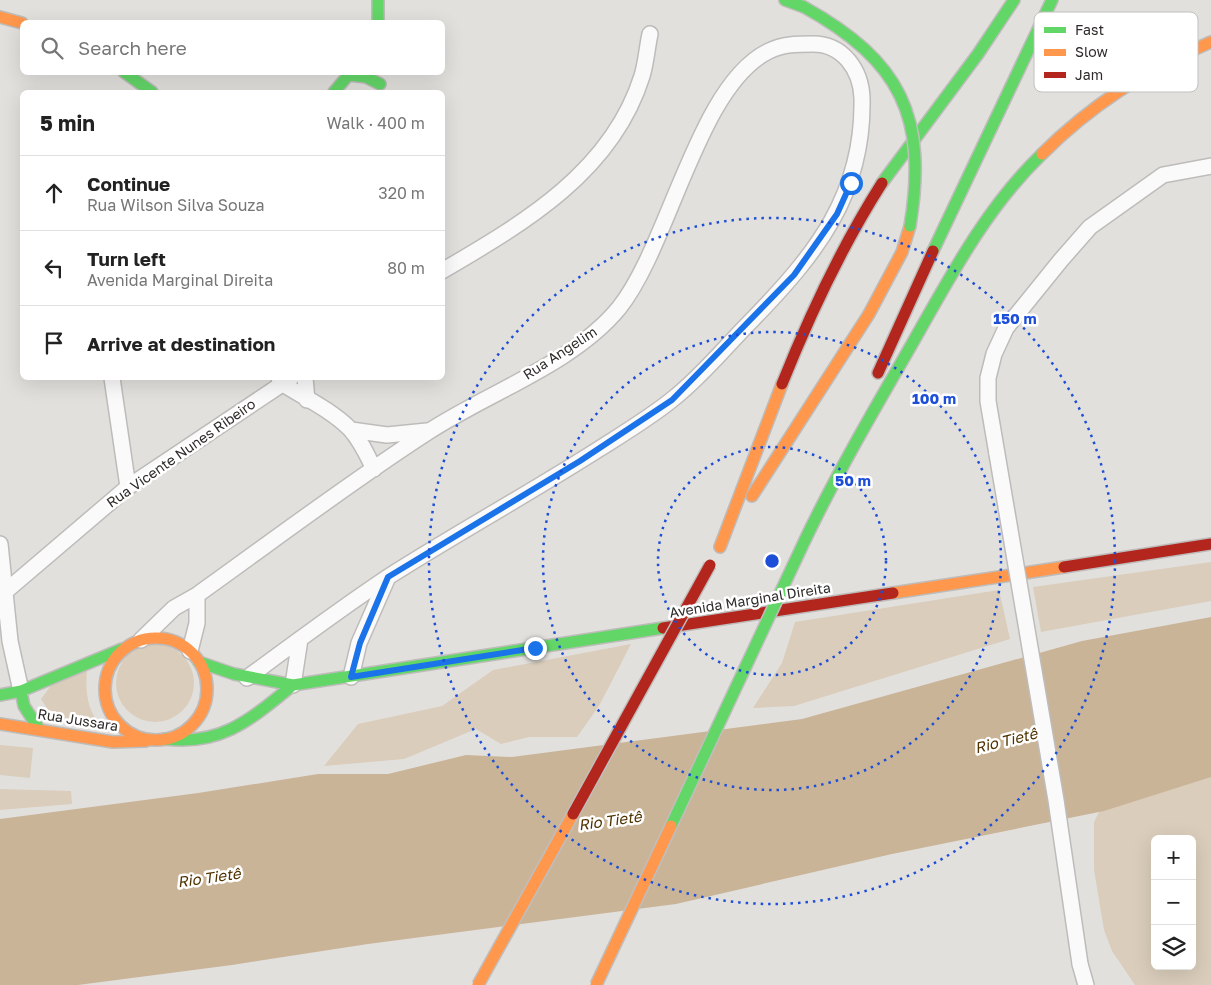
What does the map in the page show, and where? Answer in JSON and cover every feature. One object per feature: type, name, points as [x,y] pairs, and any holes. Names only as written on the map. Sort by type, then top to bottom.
[{"type":"main road","points":[[378,0],[378,20]]},
{"type":"main road","points":[[478,985],[720,547],[870,314],[902,252],[917,196],[916,142],[898,92],[886,70],[870,50],[843,28],[804,7],[785,0]]},
{"type":"main road","points":[[720,547],[808,325],[837,260],[897,159],[986,42],[1014,0]]},
{"type":"main road","points":[[1046,12],[1052,0]]},
{"type":"main road","points":[[0,17],[20,22]]},
{"type":"main road","points":[[839,469],[903,313],[1034,38]]},
{"type":"main road","points":[[1198,48],[1211,42]]},
{"type":"main road","points":[[128,75],[149,90]]},
{"type":"main road","points":[[336,90],[349,75]]},
{"type":"main road","points":[[355,75],[380,83]]},
{"type":"main road","points":[[596,985],[829,488],[970,243],[1020,175],[1070,126],[1100,102],[1116,92]]},
{"type":"main road","name":"Avenida Marginal Direita","points":[[194,657],[221,672],[293,685],[1211,544]]},
{"type":"main road","points":[[165,739],[180,734],[194,723],[202,710],[206,694],[205,677],[194,657],[175,642],[158,638],[141,640],[125,648],[113,661],[106,677],[105,695],[110,712],[120,726],[135,736],[152,740],[195,741],[211,738],[264,708],[293,685]]},
{"type":"main road","name":"Rua Jussara","points":[[0,695],[21,691],[125,648]]},
{"type":"main road","points":[[21,691],[24,706],[39,729]]},
{"type":"main road","name":"Rua Jussara","points":[[0,724],[113,742],[152,740]]},
{"type":"street","points":[[445,269],[520,225],[562,193],[593,161],[613,138],[626,112],[642,76],[650,34]]},
{"type":"street","name":"Rua Angelim","points":[[141,640],[174,608],[197,595],[431,430],[545,366],[594,332],[611,317],[626,298],[643,268],[710,118],[727,88],[747,66],[766,52],[789,44],[822,44],[842,52],[856,72],[862,91],[858,156],[851,183],[837,214],[794,275],[693,381],[672,400],[618,436],[388,577]]},
{"type":"street","points":[[1086,985],[1080,964],[1056,800],[988,401],[988,378],[994,354],[1006,328],[1061,260],[1090,228],[1163,175],[1211,166]]},
{"type":"street","points":[[112,380],[128,487]]},
{"type":"street","points":[[284,380],[307,400],[334,416],[351,430],[363,447],[374,469]]},
{"type":"street","name":"Rua Vicente Nunes Ribeiro","points":[[6,591],[128,487],[284,380]]},
{"type":"street","points":[[305,380],[307,400]]},
{"type":"street","points":[[351,430],[387,435],[431,430]]},
{"type":"street","points":[[0,544],[10,641],[21,691]]},
{"type":"street","points":[[247,678],[388,577]]},
{"type":"street","points":[[351,677],[360,643],[388,577]]},
{"type":"street","points":[[194,657],[197,595]]},
{"type":"street","points":[[293,685],[300,639]]},
{"type":"shaded area","points":[[1211,562],[1211,601],[1041,632],[1033,587]]},
{"type":"shaded area","points":[[999,590],[1010,639],[794,706],[753,708],[782,663],[795,622]]},
{"type":"shaded area","points":[[155,644],[170,647],[183,655],[191,668],[194,683],[191,698],[183,711],[170,719],[155,722],[140,719],[127,711],[119,698],[116,683],[119,668],[127,655],[140,647]]},
{"type":"shaded area","points":[[631,644],[599,706],[577,737],[529,737],[501,744],[476,729],[404,759],[324,766],[358,724],[442,706],[493,670]]},
{"type":"shaded area","points":[[87,670],[86,686],[88,700],[93,714],[102,727],[53,717],[41,699],[52,684]]},
{"type":"shaded area","points":[[0,745],[33,748],[30,778],[0,775]]},
{"type":"shaded area","points":[[1211,762],[1211,985],[1135,985],[1112,951],[1104,930],[1094,870],[1094,822],[1100,810]]},
{"type":"shaded area","points":[[0,789],[71,791],[72,804],[0,810]]},
{"type":"water","name":"Rio Tietê","points":[[1211,617],[1211,777],[1104,811],[892,854],[676,904],[368,944],[232,965],[78,985],[0,985],[0,819],[198,793],[318,774],[388,774],[466,755],[512,757],[802,719],[1082,641]]},
{"type":"traffic: fast","points":[[378,0],[378,20]]},
{"type":"traffic: fast","points":[[785,0],[804,7]]},
{"type":"traffic: fast","points":[[882,183],[978,54],[1014,0]]},
{"type":"traffic: fast","points":[[1046,12],[1052,0]]},
{"type":"traffic: fast","points":[[804,7],[837,27],[864,49],[885,71],[900,96],[910,123],[915,153],[915,188],[910,226]]},
{"type":"traffic: fast","points":[[933,251],[1034,38]]},
{"type":"traffic: fast","points":[[128,75],[149,90]]},
{"type":"traffic: fast","points":[[336,90],[348,75]]},
{"type":"traffic: fast","points":[[349,75],[366,77],[380,84]]},
{"type":"traffic: fast","points":[[805,540],[857,441],[970,244],[1003,197],[1042,154]]},
{"type":"traffic: fast","points":[[671,826],[805,540]]},
{"type":"traffic: fast","points":[[199,662],[234,674],[293,685],[663,628]]},
{"type":"traffic: fast","points":[[0,695],[21,691],[122,649]]},
{"type":"traffic: fast","points":[[165,739],[185,740],[219,734],[249,719],[293,685]]},
{"type":"traffic: fast","points":[[21,691],[24,706],[39,729]]},
{"type":"traffic: slow","points":[[0,17],[20,22]]},
{"type":"traffic: slow","points":[[1198,48],[1211,42]]},
{"type":"traffic: slow","points":[[1042,154],[1080,120],[1118,92]]},
{"type":"traffic: slow","points":[[752,496],[869,314],[902,252],[910,226]]},
{"type":"traffic: slow","points":[[720,547],[782,384]]},
{"type":"traffic: slow","points":[[893,593],[1064,567]]},
{"type":"traffic: slow","points":[[156,638],[175,642],[192,653],[203,670],[207,689],[203,708],[192,725],[175,736],[156,740],[137,736],[120,725],[109,708],[105,689],[109,670],[120,653],[137,642],[156,638]]},
{"type":"traffic: slow","points":[[0,724],[113,742],[146,741]]},
{"type":"traffic: slow","points":[[478,985],[573,814]]},
{"type":"traffic: slow","points":[[596,985],[671,826]]},
{"type":"traffic: jam","points":[[782,384],[828,281],[853,231],[882,183]]},
{"type":"traffic: jam","points":[[878,373],[933,251]]},
{"type":"traffic: jam","points":[[1064,567],[1211,544]]},
{"type":"traffic: jam","points":[[573,814],[710,565]]},
{"type":"traffic: jam","points":[[663,628],[893,593]]},
{"type":"route","points":[[535,648],[351,677],[360,643],[373,617],[388,577],[492,516],[672,400],[693,381],[794,275],[837,214],[851,183]]}]
